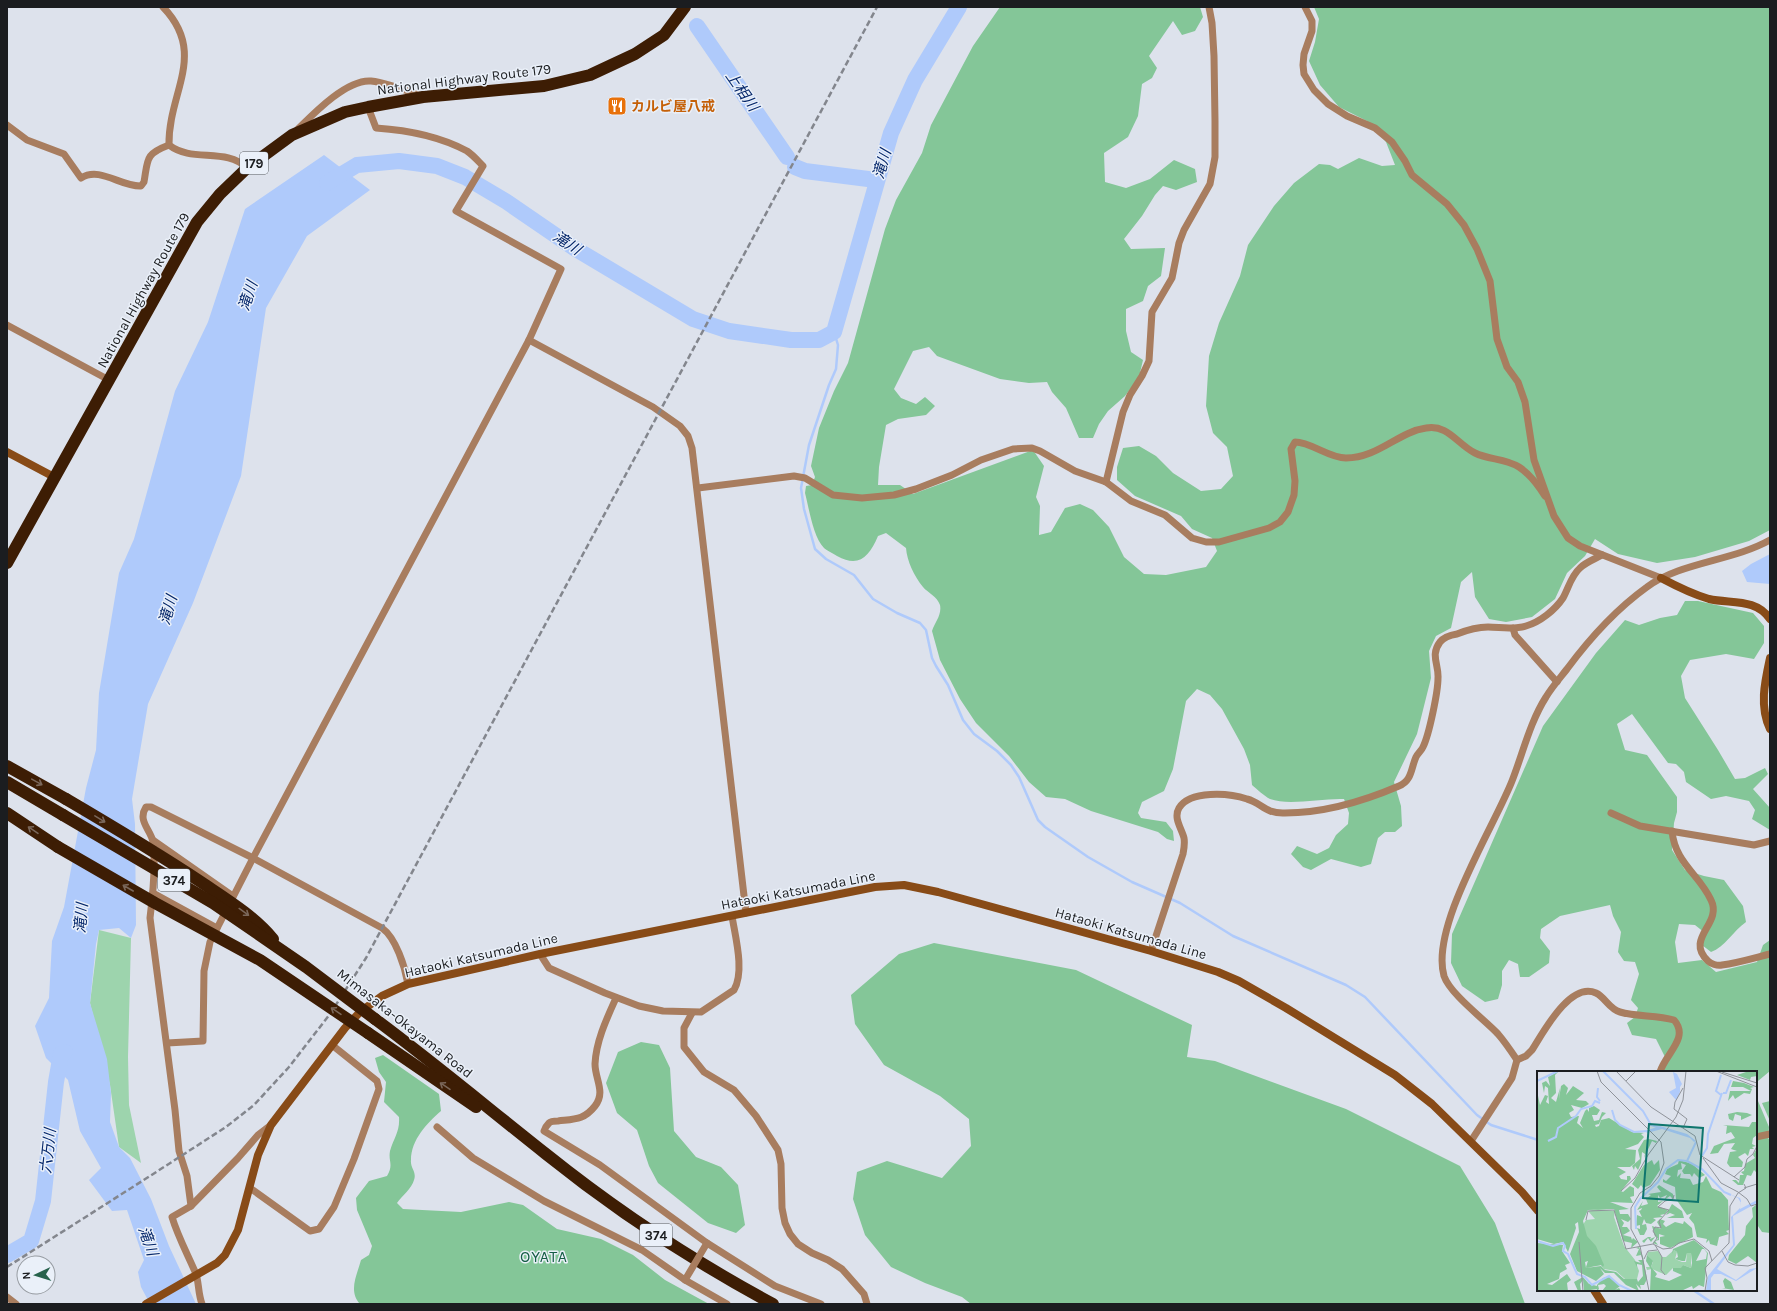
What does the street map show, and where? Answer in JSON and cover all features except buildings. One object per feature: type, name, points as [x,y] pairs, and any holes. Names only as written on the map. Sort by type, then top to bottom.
[{"type":"highway","name":"National Highway Route 179","points":[[7,563],[56,478],[197,222],[220,194],[247,168],[292,135],[345,112],[423,97],[544,86],[590,74],[635,54],[664,34],[685,7]]},
{"type":"highway","points":[[7,766],[66,798],[159,854],[218,893],[262,925],[282,950]]},
{"type":"highway","name":"Mimasaka-Okayama Road","points":[[7,782],[213,903],[282,950],[421,1053],[547,1155],[676,1248],[773,1304]]},
{"type":"highway","points":[[7,813],[58,847],[155,903],[260,960],[547,1155]]},
{"type":"main road","points":[[7,452],[56,478]]},
{"type":"main road","points":[[1661,578],[1710,599],[1750,604],[1763,610],[1770,619]]},
{"type":"main road","points":[[1770,658],[1764,689],[1764,704],[1767,723],[1770,729]]},
{"type":"main road","name":"Hataoki Katsumada Line","points":[[146,1304],[218,1263],[230,1246],[238,1230],[258,1155],[271,1125],[332,1045],[360,1012],[382,996],[408,984],[540,954],[874,887],[904,885],[938,892],[1151,951],[1218,972],[1239,981],[1395,1075],[1432,1104],[1471,1141],[1537,1209]]},
{"type":"main road","points":[[1595,1291],[1603,1304]]},
{"type":"street","points":[[163,7],[181,31],[185,49],[184,62],[173,113],[169,145]]},
{"type":"street","points":[[1106,482],[1123,412],[1130,395],[1142,376],[1149,361],[1152,312],[1172,278],[1179,243],[1184,230],[1210,184],[1214,157],[1215,121],[1214,56],[1209,7]]},
{"type":"street","points":[[1305,7],[1312,21],[1312,31],[1302,65],[1304,74],[1314,90],[1328,104],[1347,116],[1375,128],[1392,142],[1405,161],[1412,175],[1447,204],[1464,225],[1477,249],[1490,281],[1498,344],[1507,368],[1518,382],[1525,402],[1534,460],[1545,496],[1554,516],[1568,538],[1580,546],[1661,578]]},
{"type":"street","points":[[292,135],[322,105],[349,86],[369,81],[385,83],[423,97]]},
{"type":"street","points":[[167,1042],[203,1041],[204,971],[210,942],[252,858],[530,340],[561,269],[456,211],[483,166],[467,152],[440,140],[402,130],[376,128],[368,107]]},
{"type":"street","points":[[7,125],[27,140],[64,154],[82,178],[90,174],[98,175],[133,186],[141,186],[144,182],[150,154],[154,150],[169,145]]},
{"type":"street","points":[[169,145],[173,148],[192,154],[235,158],[247,168]]},
{"type":"street","points":[[7,325],[110,380]]},
{"type":"street","points":[[530,340],[653,407],[680,426],[688,436],[692,448],[698,488],[746,913]]},
{"type":"street","points":[[698,488],[794,476],[805,478],[833,495],[847,498],[894,495],[916,489],[952,475],[981,460],[1013,449],[1032,448],[1075,471],[1106,482],[1119,493],[1131,500],[1165,515],[1192,538],[1206,542],[1219,542],[1269,528],[1280,522],[1288,512],[1294,495],[1295,481],[1291,449],[1294,442],[1304,442],[1316,450],[1345,458],[1358,457],[1382,449],[1424,428],[1435,427],[1445,429],[1462,446],[1477,454],[1507,461],[1519,467],[1537,483],[1545,496]]},
{"type":"street","points":[[1471,1141],[1512,1078],[1516,1060],[1498,1034],[1465,1002],[1444,977],[1444,944],[1452,914],[1469,871],[1512,782],[1533,720],[1546,696],[1556,682],[1606,621],[1648,586],[1661,578],[1748,549],[1770,540]]},
{"type":"street","points":[[1151,951],[1183,854],[1184,838],[1177,816],[1178,810],[1182,803],[1191,798],[1202,796],[1236,796],[1249,799],[1272,812],[1284,813],[1313,811],[1346,804],[1402,785],[1412,772],[1416,757],[1423,747],[1428,734],[1438,677],[1434,657],[1441,640],[1475,628],[1513,628],[1526,626],[1537,621],[1555,609],[1563,598],[1572,576],[1581,566],[1602,555]]},
{"type":"street","points":[[1513,628],[1514,635],[1556,682]]},
{"type":"street","points":[[233,896],[153,840],[146,828],[143,818],[146,807],[151,807],[252,858],[388,933],[405,968],[408,984]]},
{"type":"street","points":[[1611,813],[1640,826],[1754,845],[1770,841]]},
{"type":"street","points":[[1672,831],[1674,844],[1688,869],[1704,887],[1715,909],[1712,919],[1701,937],[1700,947],[1702,955],[1710,963],[1720,965],[1770,954]]},
{"type":"street","points":[[153,840],[153,893],[150,918],[167,1042],[179,1151],[187,1176],[191,1206]]},
{"type":"street","points":[[153,893],[217,928]]},
{"type":"street","points":[[540,954],[549,968],[616,998],[639,1006],[662,1011],[692,1013],[707,1010],[734,990],[737,984],[739,966],[732,916]]},
{"type":"street","points":[[1516,1060],[1526,1056],[1532,1050],[1566,1002],[1576,994],[1587,991],[1596,993],[1618,1012],[1674,1020],[1680,1032],[1678,1041],[1663,1063],[1660,1071]]},
{"type":"street","points":[[616,998],[596,1051],[595,1066],[601,1089],[600,1097],[596,1105],[585,1116],[578,1119],[553,1121],[549,1123],[544,1131],[600,1165],[707,1243],[775,1286],[820,1304]]},
{"type":"street","points":[[692,1013],[684,1028],[684,1046],[704,1072],[734,1090],[756,1116],[778,1150],[781,1164],[782,1208],[785,1223],[790,1234],[798,1244],[842,1269],[864,1294],[867,1304]]},
{"type":"street","points":[[250,1188],[310,1231],[319,1229],[334,1207],[354,1159],[379,1089],[377,1081],[332,1045]]},
{"type":"street","points":[[202,1304],[194,1277],[172,1217],[191,1206],[238,1158],[258,1134],[271,1125]]},
{"type":"street","points":[[437,1127],[473,1158],[544,1201],[642,1250],[685,1280],[727,1304]]},
{"type":"street","points":[[1757,1138],[1770,1134]]},
{"type":"street","points":[[685,1280],[707,1243]]},
{"type":"street","points":[[7,1297],[16,1304]]},
{"type":"green space","points":[[1000,7],[1200,7],[1203,17],[1195,31],[1182,35],[1173,21],[1149,56],[1157,68],[1152,78],[1142,84],[1138,116],[1128,137],[1104,153],[1105,182],[1126,188],[1150,179],[1174,160],[1195,169],[1197,182],[1176,190],[1163,186],[1124,239],[1131,249],[1165,248],[1161,276],[1148,286],[1143,301],[1126,309],[1126,331],[1131,352],[1143,360],[1139,377],[1125,396],[1108,411],[1099,424],[1093,438],[1079,438],[1066,408],[1052,392],[1047,382],[1029,383],[1000,379],[937,356],[929,347],[913,351],[894,389],[901,398],[916,404],[925,397],[935,406],[926,415],[898,419],[886,425],[879,467],[878,485],[900,485],[913,494],[1033,450],[1044,466],[1036,497],[1040,506],[1039,535],[1051,532],[1065,508],[1080,504],[1093,510],[1109,527],[1124,557],[1144,574],[1166,575],[1206,567],[1217,551],[1212,538],[1192,529],[1181,516],[1135,496],[1117,480],[1117,467],[1123,448],[1139,446],[1156,456],[1173,473],[1201,491],[1221,489],[1233,476],[1227,447],[1213,433],[1206,406],[1209,356],[1219,323],[1240,276],[1248,245],[1274,206],[1294,183],[1319,164],[1330,165],[1338,169],[1359,158],[1382,166],[1395,165],[1386,142],[1367,121],[1339,107],[1320,85],[1309,61],[1315,42],[1319,19],[1314,7],[1770,7],[1770,530],[1749,541],[1695,557],[1657,563],[1618,554],[1595,539],[1585,556],[1567,573],[1555,599],[1532,617],[1506,622],[1489,619],[1475,597],[1472,572],[1461,582],[1451,628],[1436,636],[1429,651],[1431,678],[1417,734],[1394,782],[1401,806],[1402,826],[1395,832],[1385,832],[1378,838],[1371,864],[1361,867],[1331,859],[1311,870],[1303,867],[1291,854],[1297,846],[1317,854],[1329,848],[1336,835],[1348,824],[1349,813],[1344,799],[1286,802],[1270,799],[1265,796],[1252,785],[1250,765],[1244,749],[1222,709],[1210,695],[1197,689],[1186,701],[1173,769],[1164,791],[1142,802],[1138,813],[1141,818],[1166,822],[1173,831],[1174,841],[1167,839],[1158,832],[1091,811],[1065,799],[1046,797],[1029,782],[1009,756],[976,723],[960,699],[940,660],[932,631],[939,615],[939,602],[923,587],[917,578],[909,563],[906,548],[886,533],[878,536],[867,555],[851,561],[837,556],[825,549],[817,537],[805,493],[806,486],[812,485],[815,477],[811,466],[819,428],[834,391],[848,363],[885,229],[896,200],[922,153],[931,125],[973,46]]},
{"type":"green space","points":[[1685,601],[1698,601],[1753,613],[1764,626],[1764,643],[1754,659],[1726,654],[1690,660],[1681,676],[1685,698],[1735,779],[1745,778],[1765,768],[1768,774],[1753,789],[1770,808],[1770,830],[1752,819],[1755,810],[1749,801],[1726,796],[1711,799],[1686,782],[1684,772],[1676,764],[1668,763],[1632,714],[1617,724],[1625,750],[1647,755],[1677,797],[1677,812],[1674,823],[1672,850],[1685,870],[1724,880],[1743,906],[1746,922],[1725,943],[1711,952],[1702,945],[1705,933],[1695,925],[1679,924],[1675,942],[1678,963],[1702,960],[1716,972],[1757,962],[1763,945],[1770,940],[1770,1071],[1758,1081],[1758,1101],[1769,1127],[1770,1233],[1762,1232],[1757,1224],[1757,1071],[1663,1071],[1667,1061],[1656,1039],[1632,1035],[1627,1023],[1635,1017],[1638,1008],[1631,1000],[1639,974],[1635,962],[1624,961],[1618,952],[1621,932],[1613,916],[1610,905],[1560,916],[1541,929],[1540,938],[1550,951],[1549,963],[1529,977],[1520,977],[1518,964],[1509,960],[1502,971],[1502,985],[1498,999],[1485,1002],[1462,986],[1451,963],[1452,934],[1543,726],[1596,653],[1625,620],[1639,625],[1660,618],[1677,615]]},
{"type":"green space","points":[[99,930],[131,938],[128,1057],[129,1105],[141,1163],[119,1147],[110,1085],[90,1003]]},
{"type":"green space","points":[[934,943],[1076,970],[1192,1025],[1187,1057],[1215,1061],[1346,1109],[1460,1166],[1495,1223],[1525,1304],[971,1304],[962,1297],[925,1283],[891,1267],[865,1235],[853,1199],[857,1172],[887,1161],[942,1178],[971,1146],[969,1119],[940,1096],[884,1065],[855,1024],[851,995],[899,954]]},
{"type":"green space","points":[[641,1042],[659,1045],[670,1068],[674,1131],[696,1157],[721,1167],[738,1185],[745,1225],[736,1233],[708,1223],[658,1183],[649,1166],[637,1130],[617,1113],[606,1083],[618,1052]]},
{"type":"green space","points":[[383,1055],[439,1094],[441,1111],[421,1132],[414,1146],[411,1163],[415,1177],[409,1189],[397,1203],[403,1209],[461,1212],[509,1202],[523,1205],[557,1229],[601,1239],[633,1255],[665,1280],[709,1304],[360,1304],[356,1299],[354,1283],[361,1260],[369,1255],[372,1246],[357,1210],[356,1198],[369,1181],[387,1176],[390,1166],[390,1151],[398,1131],[399,1122],[399,1117],[384,1102],[386,1082],[379,1072],[375,1058]]},
{"type":"green space","points":[[1770,1101],[1770,1121],[1762,1103]]},
{"type":"water","points":[[324,155],[370,190],[307,236],[266,308],[241,476],[193,603],[148,704],[132,799],[135,824],[136,925],[131,938],[119,928],[99,930],[96,944],[90,1003],[107,1059],[111,1093],[110,1122],[119,1147],[130,1158],[151,1199],[169,1246],[196,1304],[150,1304],[141,1287],[138,1272],[144,1260],[127,1210],[112,1211],[89,1180],[101,1168],[80,1131],[68,1080],[46,1058],[35,1026],[49,998],[52,941],[64,907],[86,788],[96,750],[99,693],[119,573],[134,539],[175,391],[208,322],[245,209]]},
{"type":"water","points":[[1770,554],[1770,584],[1747,582],[1742,571],[1751,564]]},
{"type":"waterway","name":"滝川","points":[[327,183],[357,165],[399,161],[437,166],[465,177],[507,202],[574,248],[693,319],[729,331],[791,340],[819,340],[834,332],[891,133],[915,80],[959,7]]},
{"type":"waterway","name":"上相川","points":[[697,26],[787,157]]},
{"type":"waterway","name":"上相川","points":[[795,167],[805,171],[876,180]]},
{"type":"waterway","points":[[834,332],[838,345],[836,369],[829,385],[809,445],[801,488],[804,509],[815,549],[826,559],[854,575],[873,599],[897,613],[920,623],[926,630],[932,658],[948,685],[963,720],[974,734],[997,751],[1011,765],[1019,777],[1038,820],[1045,827],[1088,857],[1132,882],[1180,903],[1233,936],[1346,985],[1365,997],[1477,1115],[1491,1125],[1537,1140]]},
{"type":"waterway","name":"六万川","points":[[7,1255],[31,1241],[43,1201],[56,1082],[61,1054],[65,1052]]},
{"type":"waterway","points":[[1694,1291],[1714,1304]]},
{"type":"railway","points":[[7,1267],[226,1127],[254,1105],[289,1067],[330,1014],[366,958],[877,7]]},
{"type":"place","name":"カルビ屋八戒","points":[[617,106]]},
{"type":"district","name":"OYATA","points":[[544,1256]]}]
